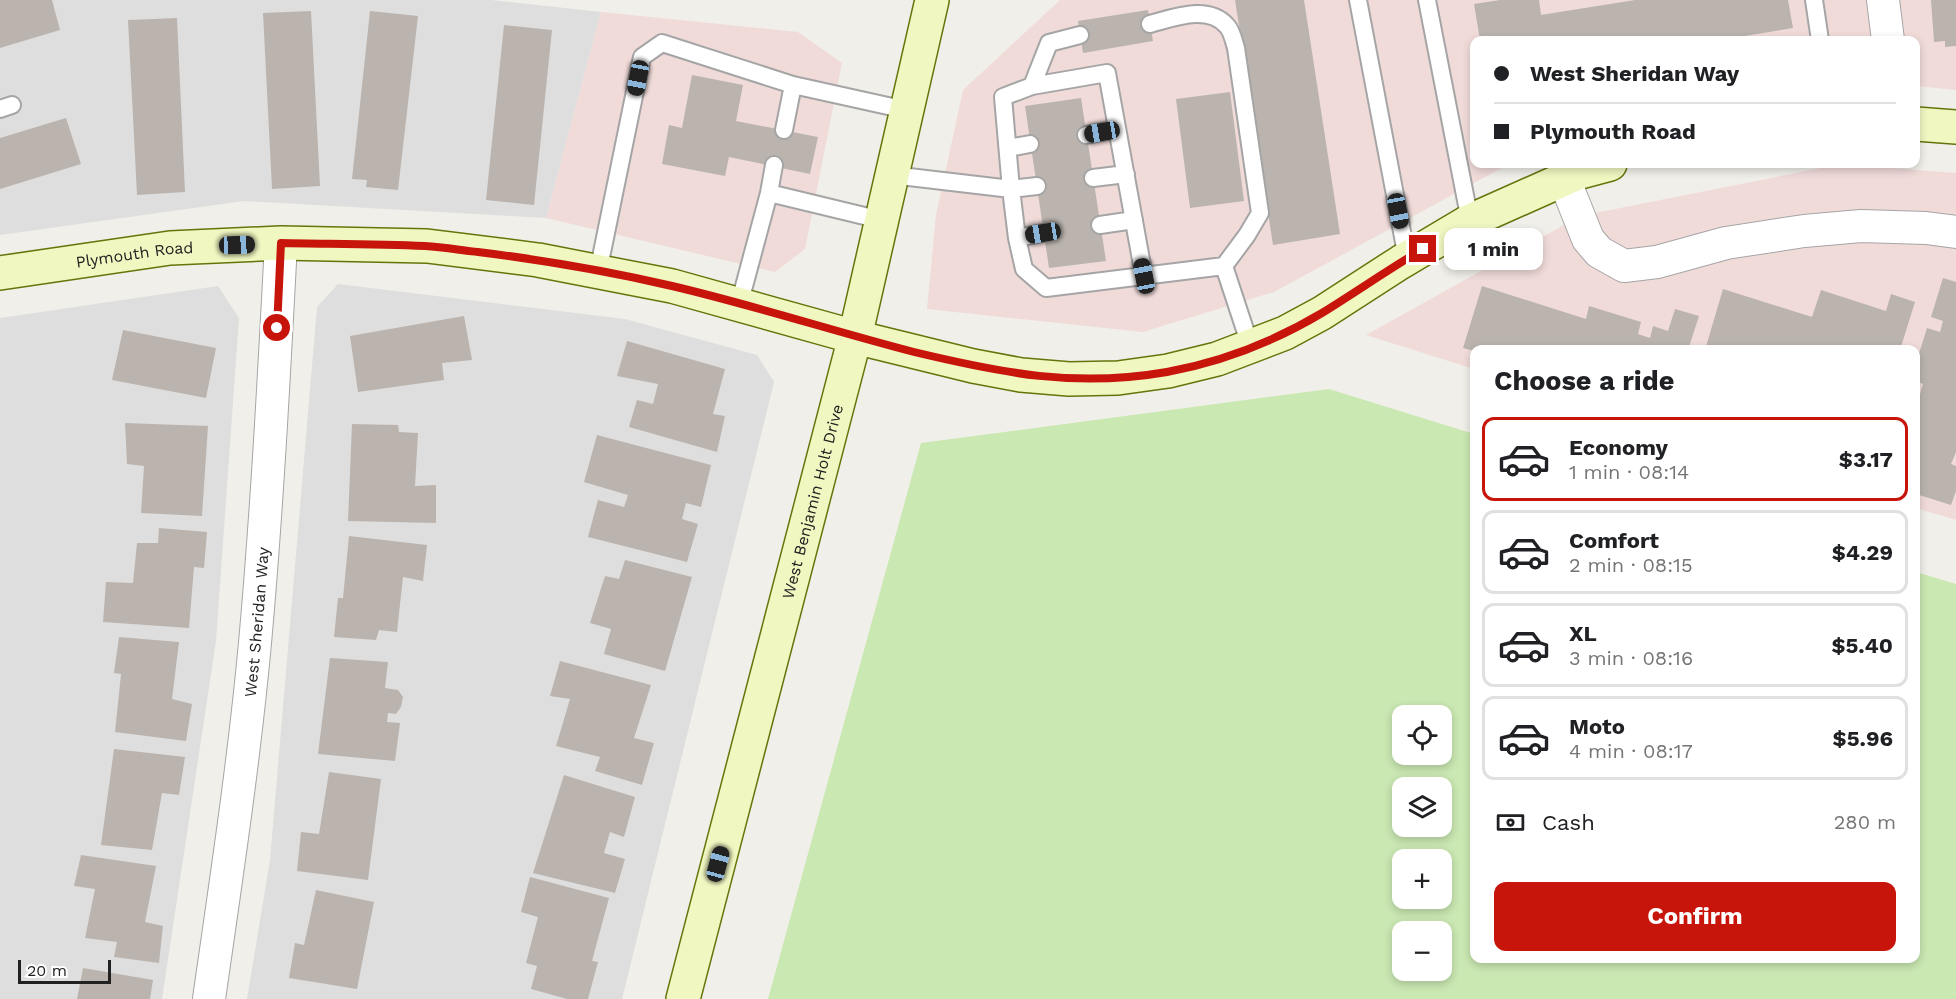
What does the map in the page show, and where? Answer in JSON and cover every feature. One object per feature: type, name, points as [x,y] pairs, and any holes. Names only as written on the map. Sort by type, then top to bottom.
[{"type":"street","name":"West Benjamin Holt Drive","points":[[683,999],[855,337],[932,0]]},
{"type":"street","points":[[1883,0],[1888,36]]},
{"type":"street","points":[[1920,123],[1956,127]]},
{"type":"street","name":"Plymouth Road","points":[[0,273],[170,248],[281,243],[427,246],[538,260],[672,286],[855,337],[1020,375],[1069,379],[1118,378],[1168,371],[1251,348],[1322,313],[1407,258],[1470,221],[1580,172],[1595,168]]},
{"type":"street","points":[[1564,179],[1588,239],[1599,252],[1624,266],[1657,262],[1726,243],[1804,231],[1860,226],[1926,228],[1956,232]]},
{"type":"street","name":"West Sheridan Way","points":[[209,999],[235,817],[255,644],[274,392],[281,243]]},
{"type":"lane","points":[[1359,0],[1407,258]]},
{"type":"lane","points":[[1427,0],[1470,221]]},
{"type":"lane","points":[[1814,0],[1819,36]]},
{"type":"lane","points":[[1144,276],[1107,73],[1032,86],[1003,98],[1017,238],[1024,269],[1046,288],[1144,276],[1224,266],[1260,213],[1236,48],[1228,27],[1210,15],[1184,15],[1150,24]]},
{"type":"lane","points":[[1032,86],[1048,43],[1080,35]]},
{"type":"lane","points":[[598,272],[642,57],[662,43],[793,85],[906,110]]},
{"type":"lane","points":[[784,130],[793,85]]},
{"type":"lane","points":[[1086,135],[1117,129]]},
{"type":"lane","points":[[1008,148],[1030,144]]},
{"type":"lane","points":[[739,305],[769,193],[774,165]]},
{"type":"lane","points":[[1093,178],[1126,174]]},
{"type":"lane","points":[[892,175],[1011,189],[1037,186]]},
{"type":"lane","points":[[769,193],[881,220]]},
{"type":"lane","points":[[1100,225],[1134,220]]},
{"type":"lane","points":[[1017,238],[1043,233]]},
{"type":"lane","points":[[1224,266],[1251,348]]},
{"type":"shaded area","points":[[0,0],[491,0],[601,12],[546,218],[244,201],[0,235]]},
{"type":"shaded area","points":[[1060,0],[1956,0],[1956,90],[1920,86],[1920,36],[1470,36],[1470,168],[1502,168],[1274,292],[1143,332],[927,309],[936,215],[963,90]]},
{"type":"shaded area","points":[[601,12],[798,32],[842,63],[805,249],[775,272],[546,218]]},
{"type":"shaded area","points":[[1821,168],[1892,168],[1956,173],[1956,520],[1920,509],[1920,345],[1470,345],[1470,368],[1366,335],[1580,216]]},
{"type":"shaded area","points":[[338,284],[625,319],[757,355],[774,382],[622,999],[247,999],[270,860],[317,307]]},
{"type":"shaded area","points":[[218,286],[239,318],[216,641],[162,999],[0,999],[0,318]]},
{"type":"green space","points":[[1329,389],[1470,433],[1470,963],[1920,963],[1920,573],[1956,584],[1956,999],[768,999],[921,443]]},
{"type":"building","points":[[0,0],[52,0],[60,30],[0,48]]},
{"type":"building","points":[[1235,0],[1304,0],[1340,234],[1273,245]]},
{"type":"building","points":[[1500,0],[1539,0],[1541,15],[1635,0],[1788,0],[1793,28],[1744,36],[1479,36],[1474,4]]},
{"type":"building","points":[[1931,0],[1956,0],[1956,46],[1945,47],[1945,41],[1934,42]]},
{"type":"building","points":[[1148,10],[1153,41],[1083,53],[1078,21]]},
{"type":"building","points":[[311,11],[320,186],[272,189],[263,13]]},
{"type":"building","points":[[370,11],[418,16],[398,190],[366,187],[367,180],[352,179]]},
{"type":"building","points":[[177,18],[185,192],[137,195],[128,20]]},
{"type":"building","points":[[504,25],[552,30],[534,205],[486,200]]},
{"type":"building","points":[[692,75],[743,85],[736,121],[818,137],[810,174],[729,157],[725,176],[662,164],[669,125],[682,128]]},
{"type":"building","points":[[1230,92],[1244,201],[1190,208],[1176,99]]},
{"type":"building","points":[[1081,98],[1106,261],[1049,268],[1025,106]]},
{"type":"building","points":[[66,118],[81,164],[0,189],[0,138]]},
{"type":"building","points":[[1943,278],[1956,282],[1956,452],[1951,464],[1956,466],[1956,491],[1951,505],[1920,495],[1920,394],[1923,384],[1920,383],[1920,350],[1927,328],[1940,332],[1943,321],[1931,317]]},
{"type":"building","points":[[1482,286],[1586,319],[1589,306],[1641,322],[1638,334],[1650,338],[1653,326],[1668,331],[1675,309],[1699,316],[1690,345],[1470,345],[1470,350],[1463,348]]},
{"type":"building","points":[[1723,289],[1812,317],[1821,290],[1886,311],[1891,294],[1915,302],[1902,345],[1706,345]]},
{"type":"building","points":[[464,316],[472,360],[442,363],[444,380],[358,392],[350,336]]},
{"type":"building","points":[[123,330],[216,348],[206,398],[112,380]]},
{"type":"building","points":[[627,341],[725,369],[713,414],[725,416],[717,452],[629,427],[637,400],[653,404],[658,384],[617,376]]},
{"type":"building","points":[[125,423],[208,426],[202,516],[141,513],[144,466],[127,464]]},
{"type":"building","points":[[352,424],[398,425],[399,432],[418,433],[415,486],[436,485],[436,523],[348,521]]},
{"type":"building","points":[[597,435],[711,465],[701,507],[686,503],[682,519],[698,524],[687,562],[588,537],[598,500],[624,507],[628,495],[584,482]]},
{"type":"building","points":[[159,528],[207,532],[204,568],[194,567],[189,628],[103,622],[106,582],[133,583],[137,543],[158,543]]},
{"type":"building","points":[[349,536],[427,545],[423,581],[403,577],[397,632],[379,630],[376,640],[334,637],[338,598],[343,598]]},
{"type":"building","points":[[625,560],[692,577],[665,671],[604,654],[611,629],[590,623],[605,576],[619,579]]},
{"type":"building","points":[[119,637],[179,642],[172,699],[192,704],[186,741],[115,732],[121,674],[114,673]]},
{"type":"building","points":[[330,658],[388,662],[385,688],[398,690],[403,697],[401,707],[396,714],[388,713],[387,722],[400,723],[395,761],[318,754]]},
{"type":"building","points":[[560,661],[651,685],[634,738],[654,743],[642,785],[595,771],[600,757],[556,746],[570,699],[550,696]]},
{"type":"building","points":[[114,749],[185,757],[179,795],[162,793],[152,850],[101,845]]},
{"type":"building","points":[[329,772],[381,779],[368,880],[297,871],[301,832],[319,834]]},
{"type":"building","points":[[564,775],[635,797],[624,837],[610,832],[604,853],[625,859],[615,893],[533,873]]},
{"type":"building","points":[[81,855],[156,866],[145,922],[163,926],[159,963],[114,957],[117,942],[85,938],[95,889],[74,886]]},
{"type":"building","points":[[530,877],[609,898],[592,961],[598,962],[588,999],[567,999],[531,989],[537,966],[526,963],[538,917],[521,912]]},
{"type":"building","points":[[316,890],[374,902],[357,989],[289,978],[295,943],[304,945]]},
{"type":"building","points":[[83,968],[153,980],[150,999],[77,999]]},
{"type":"route","points":[[277,328],[281,243],[427,246],[538,260],[672,286],[855,337],[1020,375],[1069,379],[1118,378],[1168,371],[1251,348],[1322,313],[1423,249]]}]
